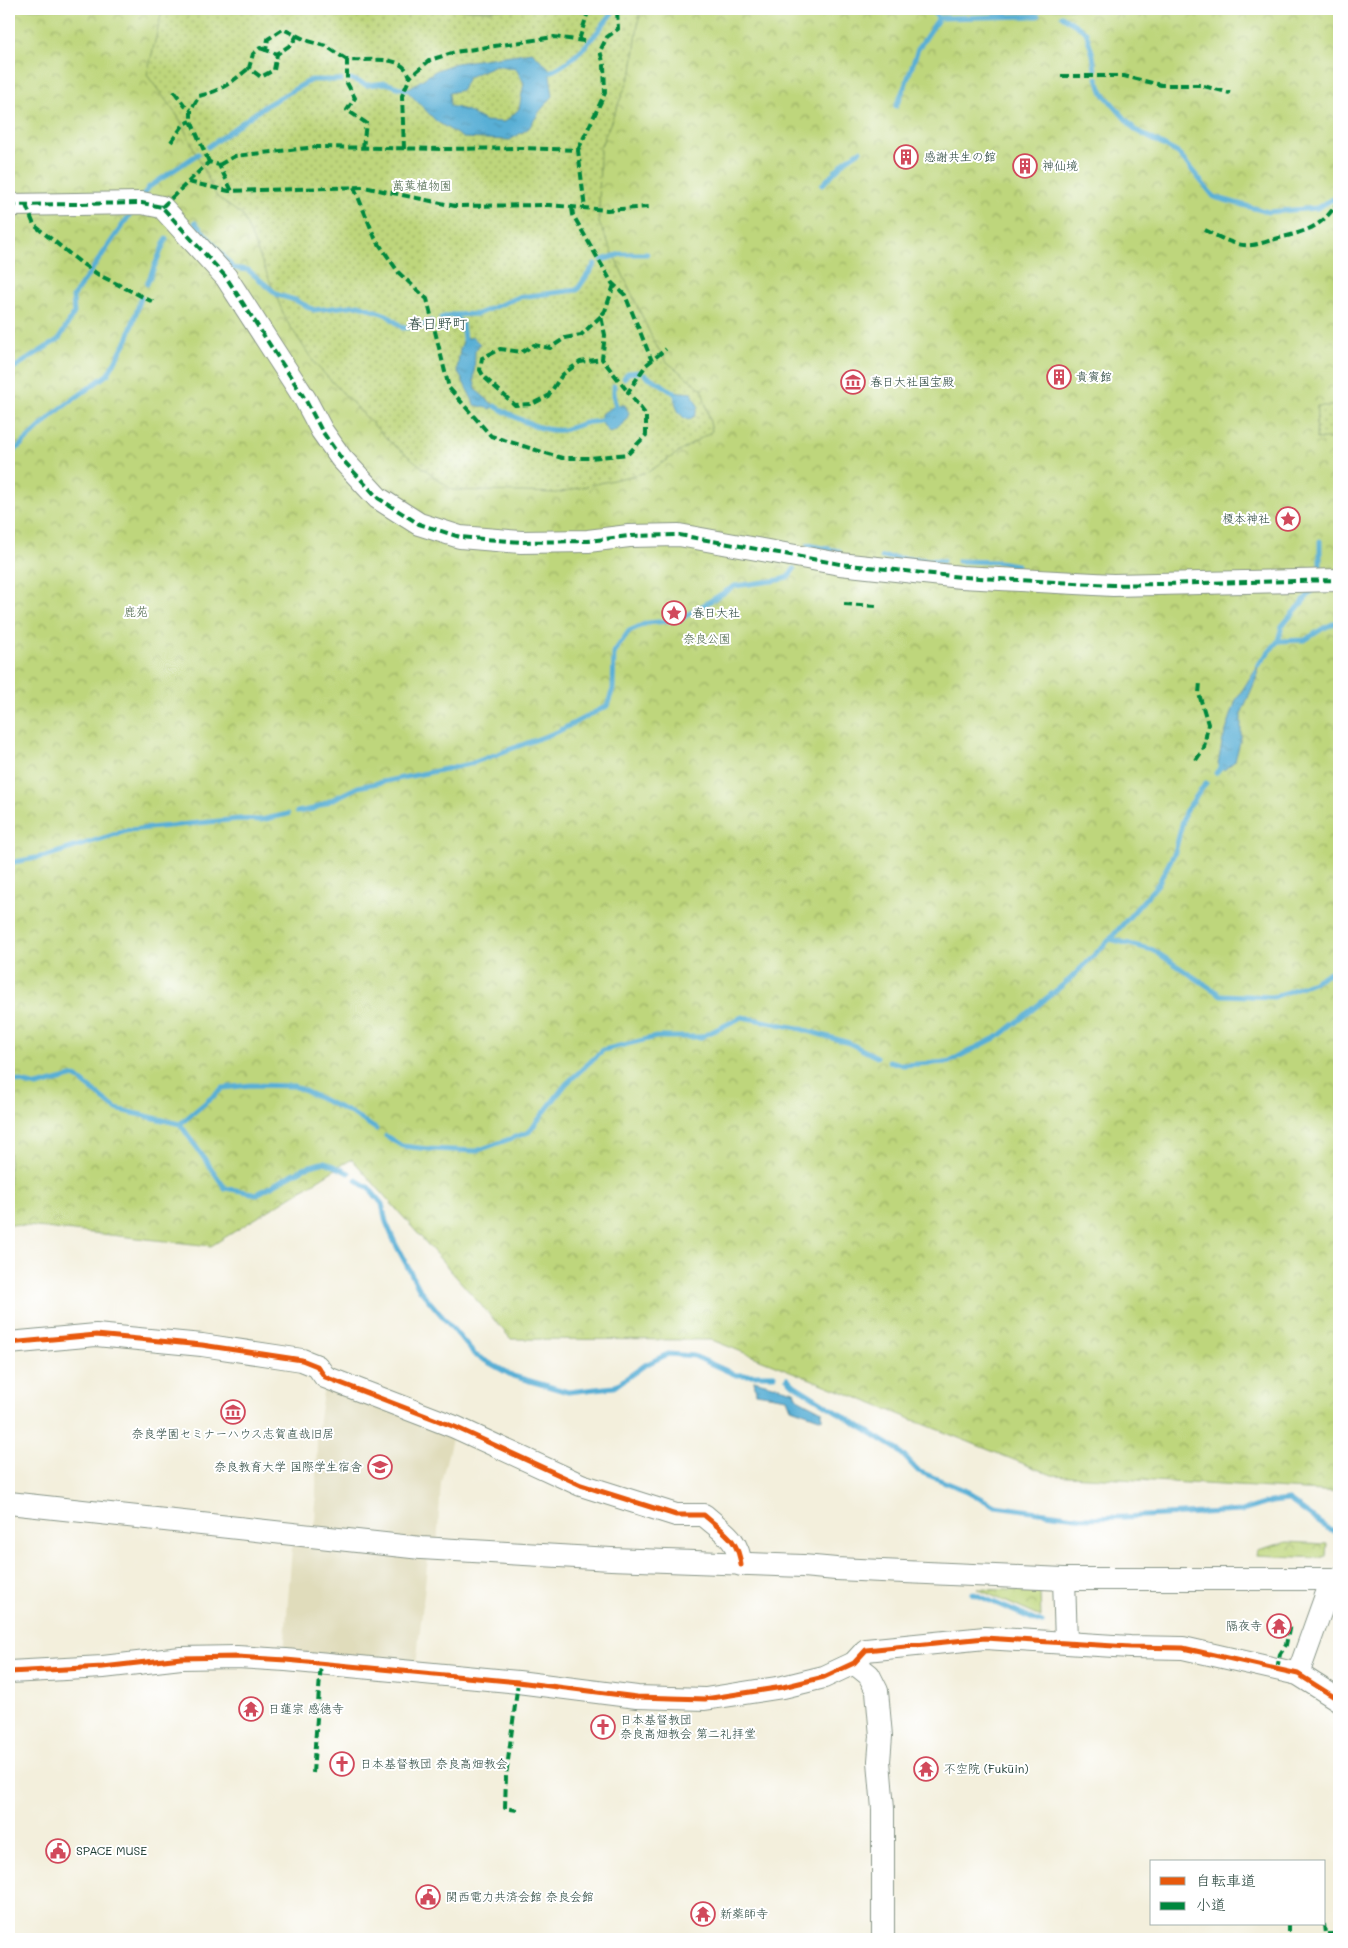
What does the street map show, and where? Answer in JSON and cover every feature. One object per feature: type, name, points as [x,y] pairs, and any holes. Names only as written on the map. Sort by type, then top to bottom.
[{"type":"street","points":[[9,205],[137,203],[162,207],[226,277],[341,458],[378,498],[419,524],[460,537],[521,542],[588,541],[629,536],[679,534],[840,564],[961,577],[1113,585],[1339,580]]},
{"type":"street","points":[[9,1343],[96,1335],[202,1345],[302,1360],[317,1366],[325,1377],[455,1427],[581,1485],[676,1516],[704,1516],[732,1539],[740,1550],[741,1565]]},
{"type":"street","points":[[9,1503],[421,1548],[741,1565],[803,1566],[1064,1579],[1335,1580],[1298,1674]]},
{"type":"street","points":[[1064,1579],[1066,1642]]},
{"type":"street","points":[[9,1672],[103,1667],[181,1658],[237,1657],[295,1660],[518,1682],[637,1698],[705,1699],[783,1687],[824,1677],[854,1663],[866,1650],[985,1638],[1130,1647],[1183,1648],[1298,1674],[1339,1700]]},
{"type":"street","points":[[854,1663],[869,1675],[877,1691],[881,1736],[880,1770],[883,1809],[883,1939]]},
{"type":"shaded area","points":[[325,1377],[455,1427],[441,1482],[437,1549],[429,1549],[416,1666],[284,1653],[293,1534],[315,1536],[317,1434]]},
{"type":"green space","name":"奈良公園","points":[[9,9],[1339,9],[1339,1492],[1052,1475],[712,1340],[511,1339],[352,1159],[211,1246],[9,1224]]},
{"type":"green space","name":"萬葉植物園","points":[[166,9],[452,9],[491,11],[495,9],[640,9],[632,71],[600,148],[599,223],[654,342],[667,362],[702,389],[712,431],[648,472],[557,493],[452,490],[390,442],[315,364],[286,320],[243,216],[217,197],[179,118],[147,75],[162,11]]},
{"type":"green space","points":[[1317,406],[1339,406],[1339,439],[1316,439]]},
{"type":"green space","points":[[1287,1542],[1327,1544],[1326,1556],[1319,1558],[1256,1555],[1257,1550]]},
{"type":"green space","points":[[977,1589],[1040,1591],[1041,1617]]},
{"type":"water","points":[[532,52],[549,68],[553,96],[529,128],[510,140],[463,138],[436,121],[406,90],[437,70],[456,63]],"holes":[[[496,65],[516,69],[524,83],[519,109],[505,122],[485,121],[466,110],[450,106],[449,93],[462,90],[468,77]]]},
{"type":"water","points":[[473,337],[480,344],[475,351],[474,381],[477,391],[495,406],[491,409],[475,405],[457,370],[460,349],[464,339]]},
{"type":"water","points":[[674,393],[692,393],[698,406],[695,416],[688,420],[679,412],[675,402]]},
{"type":"water","points":[[616,405],[625,405],[629,413],[622,426],[609,433],[601,422],[601,414]]},
{"type":"water","points":[[1258,665],[1257,677],[1241,714],[1241,738],[1235,761],[1224,770],[1218,764],[1222,743],[1236,700]]},
{"type":"water","points":[[754,1380],[794,1391],[799,1399],[822,1411],[822,1419],[791,1408],[787,1398],[756,1393]]},
{"type":"waterway","points":[[550,72],[578,53],[615,9]]},
{"type":"waterway","points":[[929,9],[939,18],[1038,16]]},
{"type":"waterway","points":[[1062,16],[1086,32],[1093,55],[1095,70]]},
{"type":"waterway","points":[[896,106],[918,49],[939,18]]},
{"type":"waterway","points":[[1097,78],[1103,93],[1135,130],[1178,153],[1214,197],[1268,212],[1317,208],[1337,197]]},
{"type":"waterway","points":[[351,79],[367,85],[386,83],[406,90]]},
{"type":"waterway","points":[[208,147],[265,106],[311,80],[341,80]]},
{"type":"waterway","points":[[822,185],[845,161],[860,151]]},
{"type":"waterway","points":[[142,197],[149,187],[198,154]]},
{"type":"waterway","points":[[9,371],[59,339],[74,313],[73,297],[133,210]]},
{"type":"waterway","points":[[195,223],[233,268],[248,270],[278,295],[295,300],[314,310],[359,305],[387,315],[403,328],[417,327],[431,321]]},
{"type":"waterway","points":[[147,284],[166,239]]},
{"type":"waterway","points":[[602,260],[621,254],[647,254]]},
{"type":"waterway","points":[[441,318],[452,315],[477,314],[519,297],[577,290],[595,264]]},
{"type":"waterway","points":[[9,456],[56,412],[108,374],[127,340],[141,298]]},
{"type":"waterway","points":[[452,315],[462,323],[464,339]]},
{"type":"waterway","points":[[624,378],[628,373],[639,372]]},
{"type":"waterway","points":[[645,375],[674,393]]},
{"type":"waterway","points":[[614,386],[616,405],[614,411]]},
{"type":"waterway","points":[[495,406],[527,423],[554,430],[608,418]]},
{"type":"waterway","points":[[1320,541],[1320,568]]},
{"type":"waterway","points":[[808,545],[839,551]]},
{"type":"waterway","points":[[882,557],[943,561]]},
{"type":"waterway","points":[[958,561],[998,562],[1017,565]]},
{"type":"waterway","points":[[297,812],[313,809],[358,787],[470,764],[557,732],[607,706],[613,689],[614,652],[629,631],[647,623],[679,620],[735,586],[779,580],[788,577],[794,569]]},
{"type":"waterway","points":[[1258,665],[1278,641],[1282,626],[1312,591]]},
{"type":"waterway","points":[[1278,641],[1305,640],[1339,621]]},
{"type":"waterway","points":[[1216,773],[1221,767]]},
{"type":"waterway","points":[[1110,939],[1158,884],[1175,852],[1185,812],[1206,783]]},
{"type":"waterway","points":[[9,863],[46,856],[129,830],[239,819],[261,820],[288,814]]},
{"type":"waterway","points":[[889,1061],[903,1065],[948,1062],[1001,1035],[1069,980],[1110,939],[1153,950],[1221,995],[1274,997],[1313,982],[1339,967]]},
{"type":"waterway","points":[[386,1136],[402,1146],[476,1151],[529,1132],[566,1084],[603,1050],[656,1037],[701,1037],[742,1017],[798,1028],[849,1043],[877,1057]]},
{"type":"waterway","points":[[9,1079],[37,1086],[75,1076],[116,1109],[180,1124],[225,1188],[257,1194],[304,1168],[325,1162],[349,1173]]},
{"type":"waterway","points":[[180,1124],[223,1088],[251,1085],[294,1086],[353,1114],[376,1129]]},
{"type":"waterway","points":[[356,1180],[369,1188],[382,1204],[386,1222],[395,1243],[420,1290],[475,1355],[513,1376],[568,1392],[614,1387],[645,1365],[668,1354],[694,1356],[736,1375],[774,1375]]},
{"type":"waterway","points":[[787,1378],[794,1385],[898,1450],[918,1471],[967,1491],[995,1506],[1083,1518],[1242,1511],[1271,1502],[1289,1500],[1328,1529],[1339,1532]]},
{"type":"waterway","points":[[972,1593],[1042,1623]]},
{"type":"marked path","points":[[579,40],[589,9]]},
{"type":"marked path","points":[[578,150],[605,93],[604,65],[600,51],[607,37],[618,29],[617,9]]},
{"type":"marked path","points":[[297,35],[292,44],[277,54],[266,50],[268,39],[283,29],[308,41],[326,46],[347,60]]},
{"type":"marked path","points":[[363,148],[366,123],[347,110],[355,98],[347,83],[347,60],[392,61],[406,69],[410,77],[430,60],[455,52],[554,37],[584,41]]},
{"type":"marked path","points":[[266,50],[260,48],[253,54],[249,68],[261,77],[274,70],[277,54]]},
{"type":"marked path","points":[[209,162],[191,121],[191,110],[199,96],[226,85],[249,68]]},
{"type":"marked path","points":[[1061,76],[1124,76],[1161,85],[1200,85],[1230,93]]},
{"type":"marked path","points":[[404,149],[402,96],[410,77]]},
{"type":"marked path","points":[[174,91],[185,106],[191,110]]},
{"type":"marked path","points":[[171,142],[184,124],[191,121]]},
{"type":"marked path","points":[[219,165],[235,156],[317,147],[578,150],[585,209]]},
{"type":"marked path","points":[[162,207],[209,162],[219,165],[232,191]]},
{"type":"marked path","points":[[188,182],[229,191],[364,187],[455,206],[549,205],[607,210],[649,207]]},
{"type":"marked path","points":[[354,187],[375,238],[399,273],[427,299],[449,388],[491,436],[562,458],[590,458],[628,454],[646,435],[646,415],[628,392],[646,365],[666,349]]},
{"type":"marked path","points":[[1205,230],[1234,243],[1246,245],[1259,244],[1298,233],[1314,226],[1327,216],[1339,200]]},
{"type":"marked path","points":[[9,205],[142,203],[162,207],[226,277],[305,399],[322,431],[341,458],[378,498],[419,524],[460,537],[521,542],[588,541],[629,536],[679,535],[840,564],[961,577],[1113,585],[1339,580]]},
{"type":"marked path","points":[[26,205],[34,225],[81,263],[99,275],[153,302]]},
{"type":"marked path","points":[[572,208],[573,215],[612,283],[625,295],[652,361]]},
{"type":"marked path","points":[[614,285],[605,311],[601,316],[605,335],[602,359],[628,392]]},
{"type":"marked path","points":[[601,316],[581,335],[565,338],[550,348],[534,345],[522,352],[500,349],[482,358],[480,370],[484,377],[515,405],[532,404],[548,396],[562,375],[580,362],[602,359]]},
{"type":"marked path","points":[[844,604],[876,606]]},
{"type":"marked path","points":[[1196,760],[1204,748],[1208,724],[1199,694],[1200,682]]},
{"type":"marked path","points":[[1277,1669],[1280,1654],[1286,1645],[1290,1624]]},
{"type":"marked path","points":[[313,1773],[321,1663]]},
{"type":"marked path","points":[[517,1810],[505,1808],[506,1776],[518,1682]]},
{"type":"marked path","points":[[1288,1926],[1288,1939]]},
{"type":"marked path","points":[[1324,1926],[1325,1934],[1339,1934]]},
{"type":"cycle path","points":[[9,1343],[96,1335],[202,1345],[302,1360],[317,1366],[325,1377],[455,1427],[581,1485],[676,1515],[704,1515],[733,1542],[737,1548],[741,1565]]},
{"type":"cycle path","points":[[9,1672],[103,1667],[181,1658],[237,1657],[518,1682],[637,1697],[705,1699],[783,1687],[824,1677],[854,1663],[866,1650],[985,1638],[1130,1647],[1183,1648],[1298,1674],[1339,1700]]},
{"type":"place","name":"感謝共生の館","points":[[906,157]]},
{"type":"place","name":"神仙境","points":[[1025,166]]},
{"type":"place","name":"貴賓館","points":[[1059,377]]},
{"type":"place","name":"春日大社国宝殿","points":[[853,382]]},
{"type":"place","name":"榎本神社","points":[[1288,519]]},
{"type":"place","name":"春日大社","points":[[674,613]]},
{"type":"place","name":"奈良学園セミナーハウス志賀直哉旧居","points":[[233,1412]]},
{"type":"place","name":"奈良教育大学 国際学生宿舎","points":[[380,1467]]},
{"type":"place","name":"隔夜寺","points":[[1279,1626]]},
{"type":"place","name":"日蓮宗 感徳寺","points":[[251,1709]]},
{"type":"place","name":"日本基督教団 奈良高畑教会 第二礼拝堂","points":[[603,1727]]},
{"type":"place","name":"日本基督教団 奈良高畑教会","points":[[342,1764]]},
{"type":"place","name":"不空院 (Fukūin)","points":[[926,1769]]},
{"type":"place","name":"SPACE MUSE","points":[[58,1851]]},
{"type":"place","name":"関西電力共済会館 奈良会館","points":[[428,1897]]},
{"type":"place","name":"新薬師寺","points":[[703,1914]]},
{"type":"district","name":"春日野町","points":[[437,324]]},
{"type":"park label","name":"鹿苑","points":[[136,612]]}]
